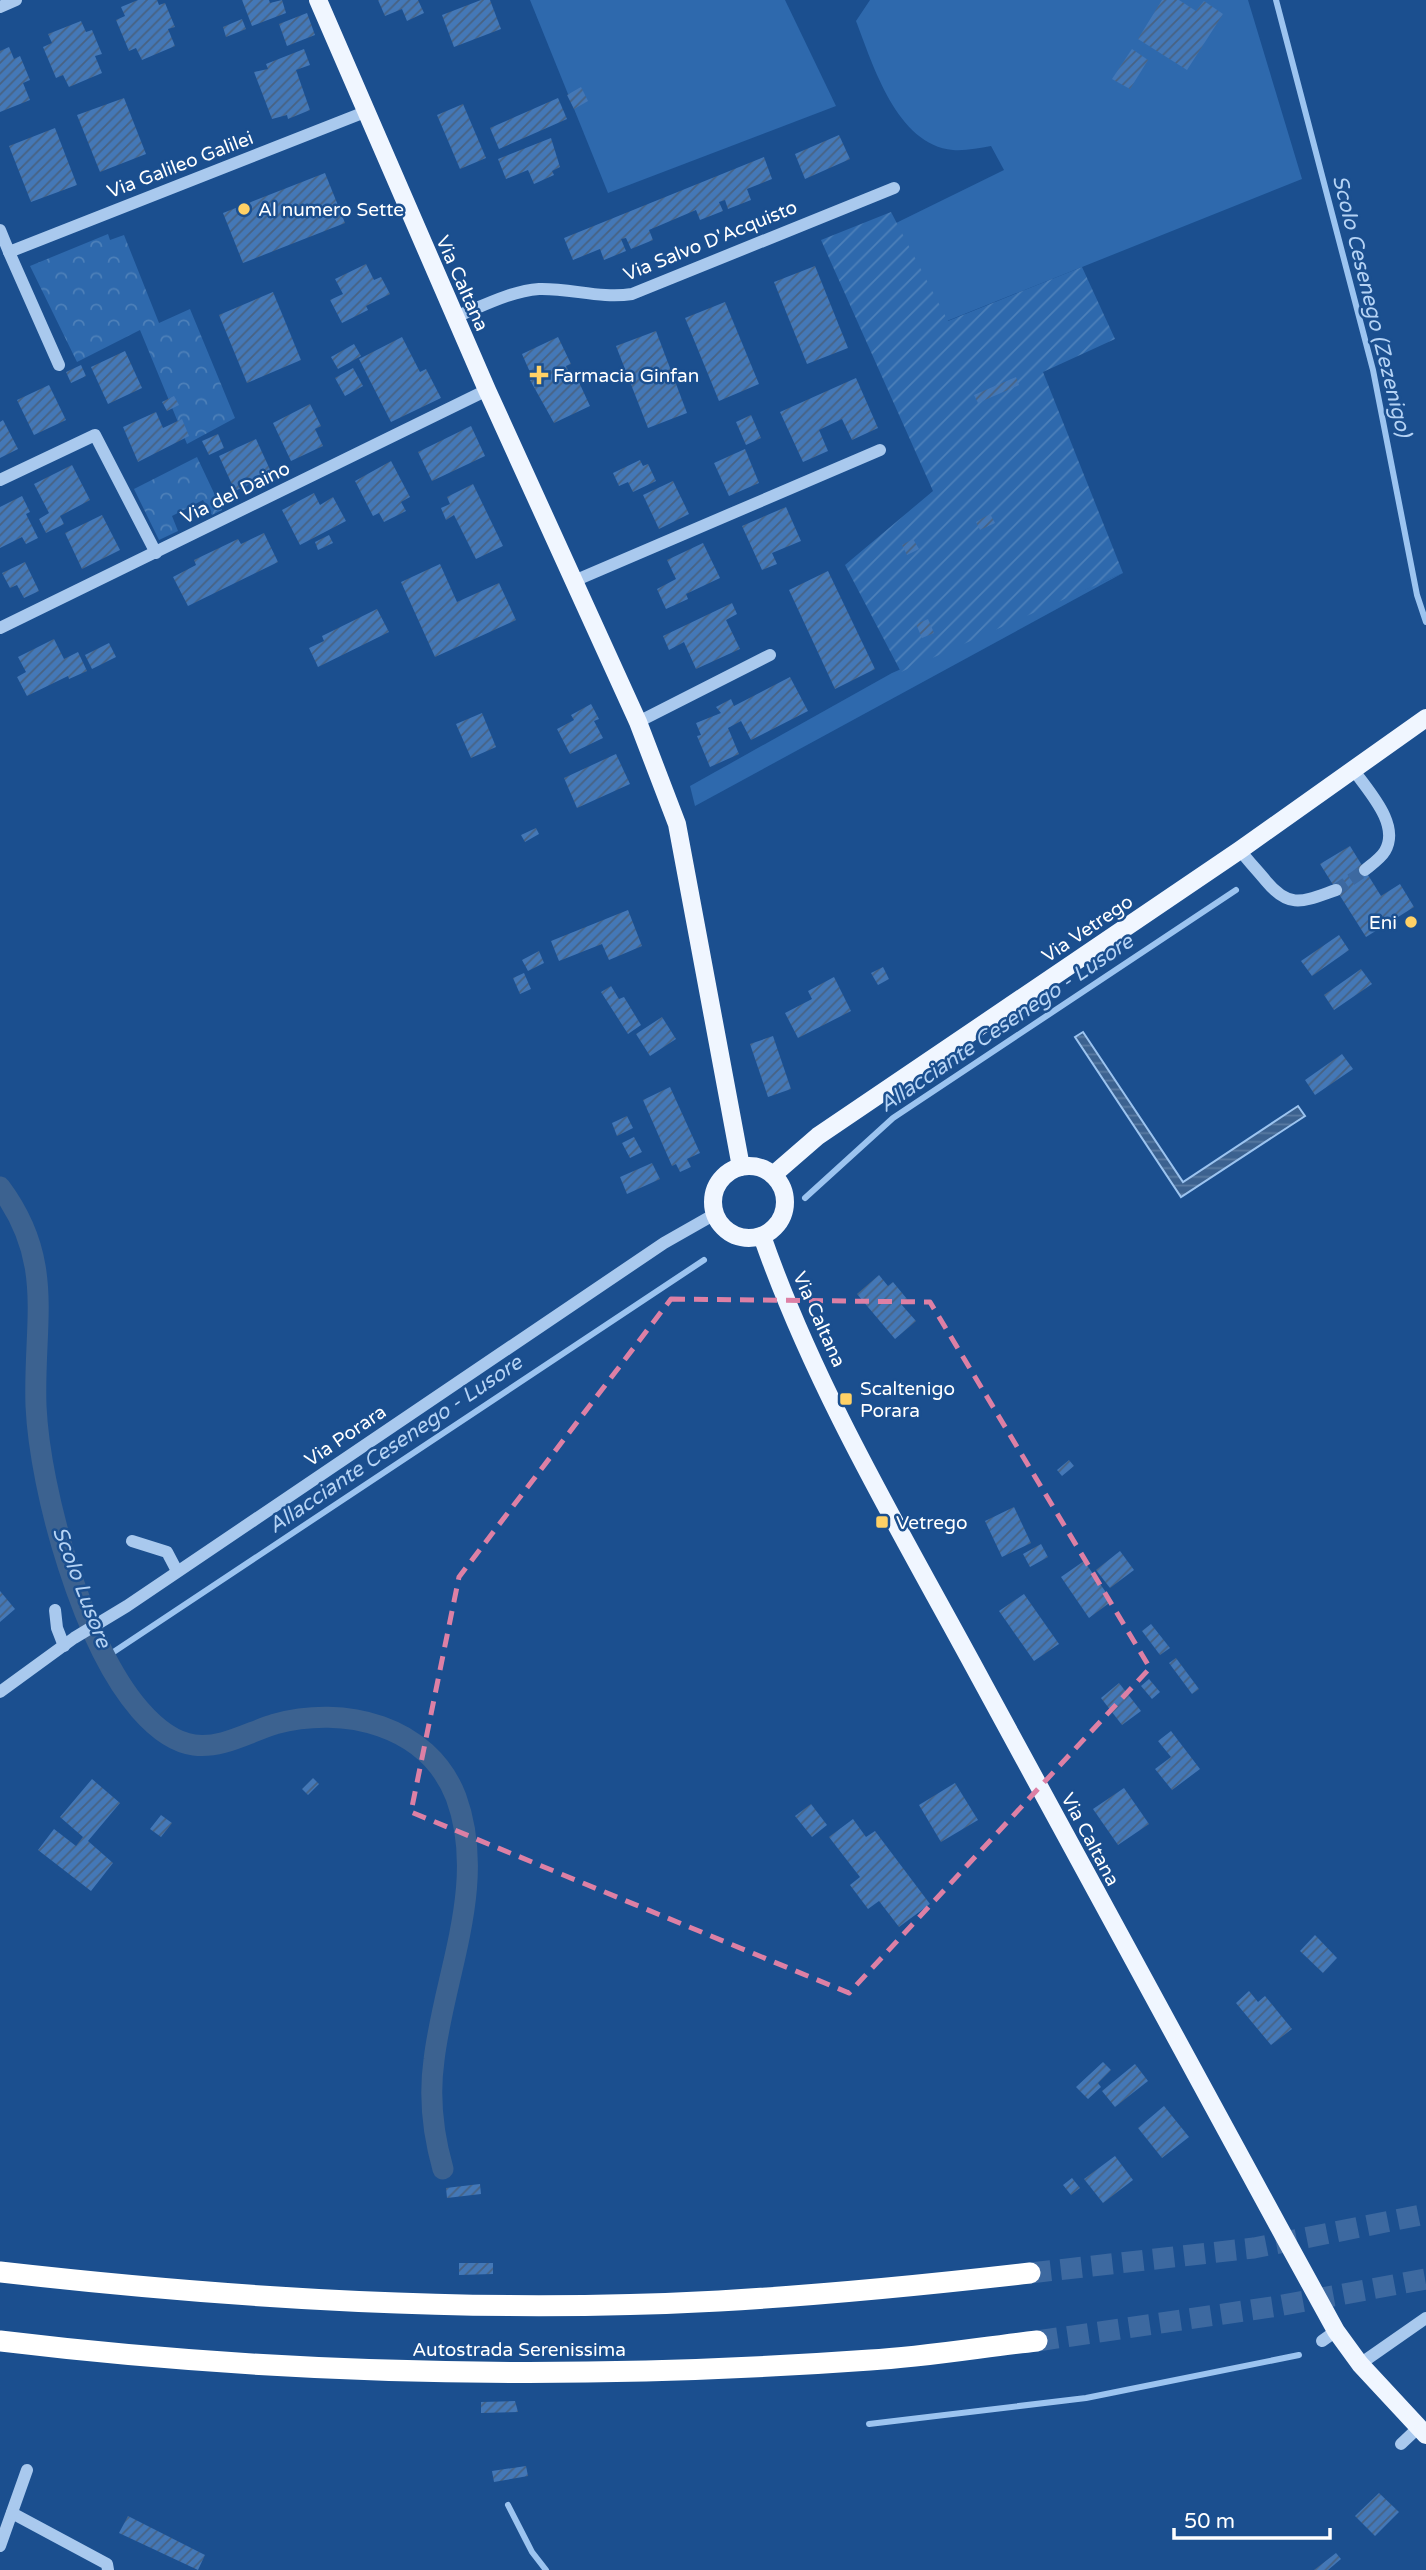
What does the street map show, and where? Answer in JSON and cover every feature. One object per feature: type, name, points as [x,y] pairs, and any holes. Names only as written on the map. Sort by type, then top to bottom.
[{"type":"highway","points":[[0,2272],[202,2293],[467,2305],[716,2301],[876,2290],[1030,2273]]},
{"type":"highway","name":"Autostrada Serenissima","points":[[0,2342],[198,2362],[296,2368],[597,2374],[873,2360],[1038,2341]]},
{"type":"main road","name":"Via Caltana","points":[[318,0],[487,390],[638,722],[677,824],[741,1167]]},
{"type":"main road","name":"Via Vetrego","points":[[774,1175],[818,1136],[1240,850],[1426,718]]},
{"type":"main road","points":[[741,1167],[758,1167],[774,1175],[782,1187],[785,1202],[783,1216],[774,1228],[762,1236],[748,1238],[734,1235],[722,1226],[715,1214],[715,1190],[721,1180],[741,1167]]},
{"type":"main road","name":"Via Caltana","points":[[762,1236],[801,1335],[870,1474],[1329,2336],[1360,2364],[1422,2431]]},
{"type":"street","points":[[0,6],[16,0]]},
{"type":"street","name":"Via Galileo Galilei","points":[[9,251],[365,112]]},
{"type":"street","name":"Via Salvo D'Acquisto","points":[[455,317],[523,291],[561,290],[617,296],[632,294],[894,188]]},
{"type":"street","points":[[0,230],[59,365]]},
{"type":"street","name":"Via del Daino","points":[[0,628],[487,390]]},
{"type":"street","points":[[0,480],[96,435],[156,553]]},
{"type":"street","points":[[574,581],[880,450]]},
{"type":"street","points":[[638,722],[770,656]]},
{"type":"street","points":[[1353,769],[1384,815],[1390,837],[1385,852],[1365,870]]},
{"type":"street","points":[[1240,850],[1278,896],[1290,901],[1307,900],[1336,890]]},
{"type":"street","name":"Via Porara","points":[[0,1692],[69,1642],[127,1606],[664,1243],[715,1214]]},
{"type":"street","points":[[132,1541],[167,1552],[177,1571]]},
{"type":"street","points":[[55,1610],[57,1628],[69,1642]]},
{"type":"street","points":[[1360,2364],[1426,2319]]},
{"type":"street","points":[[1401,2444],[1422,2431]]},
{"type":"street","points":[[0,2546],[27,2470]]},
{"type":"street","points":[[12,2513],[107,2564],[108,2570]]},
{"type":"highlighted area","points":[[671,1299],[930,1302],[1150,1668],[849,1993],[411,1812],[459,1577]]},
{"type":"green space","points":[[530,0],[785,0],[836,106],[608,193]]},
{"type":"green space","points":[[870,0],[1248,0],[1302,179],[947,321],[896,223],[1004,170],[991,146],[953,150],[933,145],[902,119],[879,80],[856,21]]},
{"type":"green space","points":[[891,212],[948,321],[1082,267],[1115,339],[1043,372],[1123,573],[901,672],[845,565],[933,491],[821,240]]},
{"type":"green space","points":[[108,234],[110,240],[124,235],[159,323],[190,309],[235,418],[187,444],[140,330],[77,362],[30,266]]},
{"type":"green space","points":[[197,457],[222,510],[212,515],[203,500],[172,516],[178,531],[159,540],[134,489]]},
{"type":"green space","points":[[1123,573],[695,806],[690,786],[892,673]]},
{"type":"shaded area","points":[[1083,1032],[1183,1182],[1298,1106],[1305,1116],[1181,1197],[1075,1037]]},
{"type":"building","points":[[138,0],[157,0],[159,5],[165,3],[175,27],[168,29],[175,46],[142,60],[136,48],[129,51],[116,20],[125,16],[121,7]]},
{"type":"building","points":[[242,0],[269,0],[270,3],[282,0],[286,13],[252,26]]},
{"type":"building","points":[[378,0],[418,0],[424,13],[407,21],[402,9],[385,16]]},
{"type":"building","points":[[481,0],[490,0],[501,29],[454,47],[442,15]]},
{"type":"building","points":[[1162,0],[1179,0],[1196,11],[1204,1],[1223,14],[1187,70],[1138,39]]},
{"type":"building","points":[[307,13],[315,35],[287,46],[279,24]]},
{"type":"building","points":[[242,19],[246,29],[226,37],[223,27]]},
{"type":"building","points":[[81,21],[86,32],[92,30],[102,54],[95,56],[102,73],[69,87],[63,75],[56,78],[43,47],[52,43],[48,34]]},
{"type":"building","points":[[9,47],[14,59],[20,56],[30,80],[23,83],[30,100],[0,112],[0,51]]},
{"type":"building","points":[[304,49],[310,65],[296,70],[310,110],[288,119],[287,115],[272,119],[254,72],[268,69],[266,64]]},
{"type":"building","points":[[1132,49],[1148,60],[1130,89],[1112,79]]},
{"type":"building","points":[[581,87],[588,101],[574,109],[567,95]]},
{"type":"building","points":[[124,98],[146,154],[100,172],[77,115]]},
{"type":"building","points":[[558,98],[567,119],[499,149],[490,128]]},
{"type":"building","points":[[463,104],[486,158],[460,169],[437,115]]},
{"type":"building","points":[[55,128],[77,185],[31,202],[9,146]]},
{"type":"building","points":[[839,135],[850,159],[805,179],[795,154]]},
{"type":"building","points":[[551,138],[560,167],[552,171],[554,175],[534,184],[528,170],[506,179],[498,159]]},
{"type":"building","points":[[764,157],[772,179],[747,189],[751,200],[728,209],[725,200],[719,202],[723,211],[700,220],[696,210],[649,230],[653,240],[631,249],[626,238],[621,239],[626,251],[604,260],[600,249],[573,260],[564,238]]},
{"type":"building","points":[[325,173],[345,223],[243,263],[223,213]]},
{"type":"building","points":[[366,264],[374,280],[381,277],[390,294],[366,306],[368,310],[342,323],[330,300],[343,294],[335,279]]},
{"type":"building","points":[[815,266],[848,348],[807,364],[774,282]]},
{"type":"building","points":[[273,292],[301,360],[247,383],[219,315]]},
{"type":"building","points":[[725,302],[759,384],[719,401],[685,318]]},
{"type":"building","points":[[656,331],[687,413],[648,428],[616,346]]},
{"type":"building","points":[[402,337],[420,372],[426,369],[441,398],[391,422],[359,359]]},
{"type":"building","points":[[558,337],[571,364],[566,366],[573,380],[577,378],[590,406],[554,423],[530,380],[533,379],[522,354]]},
{"type":"building","points":[[354,344],[361,356],[338,369],[331,357]]},
{"type":"building","points":[[125,351],[142,388],[108,404],[91,367]]},
{"type":"building","points":[[81,365],[86,376],[71,383],[66,372]]},
{"type":"building","points":[[353,368],[363,386],[345,396],[335,378]]},
{"type":"building","points":[[1016,377],[1019,385],[978,403],[974,395]]},
{"type":"building","points":[[856,378],[878,428],[852,440],[842,419],[819,430],[828,451],[803,462],[780,412]]},
{"type":"building","points":[[49,385],[66,420],[34,435],[17,400]]},
{"type":"building","points":[[174,396],[179,405],[167,411],[162,402]]},
{"type":"building","points":[[310,404],[321,426],[315,429],[323,446],[291,461],[273,423]]},
{"type":"building","points":[[156,412],[163,428],[182,419],[189,436],[138,462],[123,427]]},
{"type":"building","points":[[751,415],[761,438],[746,445],[736,422]]},
{"type":"building","points":[[3,420],[18,449],[0,458],[0,422]]},
{"type":"building","points":[[471,426],[485,456],[432,481],[418,452]]},
{"type":"building","points":[[218,434],[224,448],[209,455],[202,441]]},
{"type":"building","points":[[256,439],[272,474],[235,491],[219,456]]},
{"type":"building","points":[[745,449],[759,483],[729,496],[714,463]]},
{"type":"building","points":[[640,460],[643,466],[648,464],[656,481],[633,492],[628,482],[619,486],[613,473]]},
{"type":"building","points":[[391,461],[410,497],[401,502],[406,511],[384,522],[379,513],[373,516],[355,481]]},
{"type":"building","points":[[72,465],[90,500],[60,516],[64,524],[46,533],[39,519],[49,513],[34,484]]},
{"type":"building","points":[[673,481],[689,514],[659,529],[643,495]]},
{"type":"building","points":[[473,484],[503,546],[476,559],[454,515],[446,520],[441,508],[450,504],[447,497]]},
{"type":"building","points":[[314,493],[320,505],[333,497],[346,521],[300,545],[282,510]]},
{"type":"building","points":[[22,496],[30,512],[26,514],[38,538],[26,544],[22,537],[0,548],[0,507]]},
{"type":"building","points":[[786,507],[801,541],[772,553],[777,564],[762,570],[742,526]]},
{"type":"building","points":[[990,514],[995,523],[980,530],[976,522]]},
{"type":"building","points":[[102,515],[120,550],[82,569],[65,533]]},
{"type":"building","points":[[264,533],[278,562],[188,606],[173,577],[196,565],[194,560],[238,539],[241,544]]},
{"type":"building","points":[[329,535],[333,543],[318,550],[315,542]]},
{"type":"building","points":[[913,539],[919,549],[907,555],[902,545]]},
{"type":"building","points":[[703,543],[720,578],[686,594],[688,599],[666,609],[657,589],[676,579],[667,560]]},
{"type":"building","points":[[25,562],[39,591],[24,598],[17,585],[10,588],[2,573]]},
{"type":"building","points":[[440,564],[457,602],[499,583],[516,620],[435,657],[401,582]]},
{"type":"building","points":[[828,571],[875,669],[835,689],[789,590]]},
{"type":"building","points":[[732,603],[737,614],[726,620],[740,649],[696,669],[684,642],[669,650],[663,636]]},
{"type":"building","points":[[377,609],[389,632],[318,667],[309,648],[324,641],[322,636]]},
{"type":"building","points":[[928,619],[934,633],[922,638],[916,624]]},
{"type":"building","points":[[54,639],[64,659],[78,652],[87,671],[69,679],[68,676],[27,696],[17,677],[26,672],[18,657]]},
{"type":"building","points":[[109,643],[116,657],[92,669],[85,655]]},
{"type":"building","points":[[790,677],[808,711],[751,740],[741,721],[728,728],[739,754],[710,767],[697,736],[701,735],[696,723],[721,713],[716,707],[731,699],[734,706]]},
{"type":"building","points":[[591,704],[599,719],[594,721],[603,738],[570,754],[557,729],[574,720],[571,715]]},
{"type":"building","points":[[482,713],[496,747],[471,758],[456,724]]},
{"type":"building","points":[[616,754],[630,784],[577,808],[564,778]]},
{"type":"building","points":[[536,828],[539,834],[525,842],[521,835]]},
{"type":"building","points":[[1350,846],[1381,896],[1400,884],[1414,907],[1366,937],[1320,864]]},
{"type":"building","points":[[628,910],[642,946],[609,960],[602,944],[559,961],[551,941]]},
{"type":"building","points":[[1339,935],[1349,950],[1312,976],[1301,961]]},
{"type":"building","points":[[539,951],[544,963],[528,971],[522,960]]},
{"type":"building","points":[[883,967],[889,979],[878,985],[871,973]]},
{"type":"building","points":[[1361,969],[1372,984],[1334,1010],[1324,995]]},
{"type":"building","points":[[524,973],[531,989],[520,994],[513,978]]},
{"type":"building","points":[[834,977],[851,1011],[798,1038],[785,1013],[812,999],[808,991]]},
{"type":"building","points":[[611,986],[619,999],[624,997],[641,1025],[628,1034],[601,992]]},
{"type":"building","points":[[662,1017],[676,1039],[650,1056],[636,1034]]},
{"type":"building","points":[[773,1036],[791,1089],[768,1097],[750,1044]]},
{"type":"building","points":[[1342,1054],[1353,1069],[1315,1095],[1305,1080]]},
{"type":"building","points":[[670,1087],[700,1153],[687,1159],[691,1167],[680,1172],[676,1164],[672,1166],[643,1100]]},
{"type":"building","points":[[627,1116],[633,1128],[617,1136],[612,1123]]},
{"type":"building","points":[[634,1137],[642,1152],[630,1158],[622,1143]]},
{"type":"building","points":[[652,1163],[660,1179],[627,1194],[620,1177]]},
{"type":"building","points":[[879,1275],[888,1286],[893,1282],[907,1299],[901,1304],[916,1321],[895,1339],[857,1294]]},
{"type":"building","points":[[1069,1460],[1074,1466],[1062,1476],[1057,1470]]},
{"type":"building","points":[[1014,1507],[1031,1543],[1002,1557],[985,1521]]},
{"type":"building","points":[[1041,1544],[1048,1557],[1030,1567],[1023,1554]]},
{"type":"building","points":[[1120,1551],[1134,1570],[1110,1588],[1096,1570]]},
{"type":"building","points":[[1084,1561],[1112,1601],[1089,1618],[1061,1577]]},
{"type":"building","points":[[0,1591],[15,1609],[0,1622]]},
{"type":"building","points":[[1024,1594],[1059,1644],[1034,1661],[999,1611]]},
{"type":"building","points":[[1151,1624],[1170,1648],[1160,1655],[1142,1631]]},
{"type":"building","points":[[1176,1658],[1199,1689],[1192,1694],[1169,1663]]},
{"type":"building","points":[[1149,1679],[1160,1692],[1152,1699],[1141,1686]]},
{"type":"building","points":[[1119,1683],[1141,1711],[1122,1725],[1101,1698]]},
{"type":"building","points":[[1171,1731],[1200,1769],[1172,1790],[1155,1769],[1171,1757],[1158,1741]]},
{"type":"building","points":[[313,1778],[319,1784],[308,1795],[302,1789]]},
{"type":"building","points":[[92,1779],[120,1803],[88,1841],[113,1863],[91,1891],[38,1850],[54,1829],[76,1846],[83,1837],[60,1817]]},
{"type":"building","points":[[955,1783],[978,1820],[941,1842],[919,1805]]},
{"type":"building","points":[[1124,1788],[1149,1824],[1118,1845],[1093,1809]]},
{"type":"building","points":[[811,1804],[827,1825],[812,1837],[795,1816]]},
{"type":"building","points":[[161,1815],[172,1823],[161,1837],[150,1829]]},
{"type":"building","points":[[853,1819],[866,1837],[875,1831],[930,1904],[899,1927],[879,1901],[868,1909],[850,1885],[860,1877],[829,1837]]},
{"type":"building","points":[[1315,1935],[1337,1958],[1323,1973],[1300,1951]]},
{"type":"building","points":[[1249,1991],[1258,2002],[1265,1996],[1292,2029],[1271,2045],[1236,2003]]},
{"type":"building","points":[[1103,2062],[1111,2070],[1098,2083],[1101,2087],[1088,2099],[1076,2087]]},
{"type":"building","points":[[1135,2064],[1148,2081],[1115,2107],[1102,2091]]},
{"type":"building","points":[[1164,2106],[1189,2137],[1162,2158],[1138,2128]]},
{"type":"building","points":[[1115,2156],[1133,2180],[1103,2203],[1084,2179]]},
{"type":"building","points":[[1072,2178],[1080,2188],[1071,2195],[1063,2185]]},
{"type":"building","points":[[480,2184],[481,2194],[447,2198],[446,2188]]},
{"type":"building","points":[[459,2263],[493,2263],[493,2274],[459,2275]]},
{"type":"building","points":[[515,2401],[518,2412],[481,2413],[481,2402]]},
{"type":"building","points":[[526,2466],[528,2476],[494,2482],[492,2471]]},
{"type":"building","points":[[1379,2493],[1399,2512],[1375,2536],[1355,2516]]},
{"type":"building","points":[[128,2516],[205,2555],[198,2570],[119,2533]]},
{"type":"building","points":[[1336,2553],[1341,2559],[1328,2570],[1314,2570]]},
{"type":"waterway","name":"Scolo Cesenego (Zezenigo)","points":[[1276,0],[1373,370],[1417,595],[1426,622]]},
{"type":"waterway","name":"Allacciante Cesenego - Lusore","points":[[805,1198],[893,1118],[1236,890]]},
{"type":"waterway","name":"Scolo Lusore","points":[[0,1187],[18,1214],[29,1241],[35,1267],[38,1293],[36,1406],[39,1441],[56,1523],[83,1608],[119,1682],[151,1722],[178,1741],[194,1745],[214,1745],[275,1724],[301,1719],[328,1717],[381,1726],[405,1737],[426,1753],[443,1772],[456,1797],[465,1830],[466,1896],[439,2028],[432,2087],[434,2129],[443,2169]]},
{"type":"waterway","name":"Allacciante Cesenego - Lusore","points":[[106,1657],[704,1260]]},
{"type":"waterway","points":[[869,2424],[1086,2398],[1299,2355]]},
{"type":"waterway","name":"Scolo Lusore","points":[[508,2505],[532,2552],[546,2570]]},
{"type":"tunnel","points":[[1336,890],[1365,870]]},
{"type":"tunnel","points":[[1030,2273],[1254,2248],[1426,2214]]},
{"type":"tunnel","points":[[1037,2341],[1278,2306],[1426,2279]]},
{"type":"place","name":"Al numero Sette","points":[[244,209]]},
{"type":"place","name":"Farmacia Ginfan","points":[[539,375]]},
{"type":"place","name":"Eni","points":[[1411,922]]},
{"type":"place","name":"Scaltenigo Porara","points":[[846,1399]]},
{"type":"place","name":"Vetrego","points":[[882,1522]]}]
